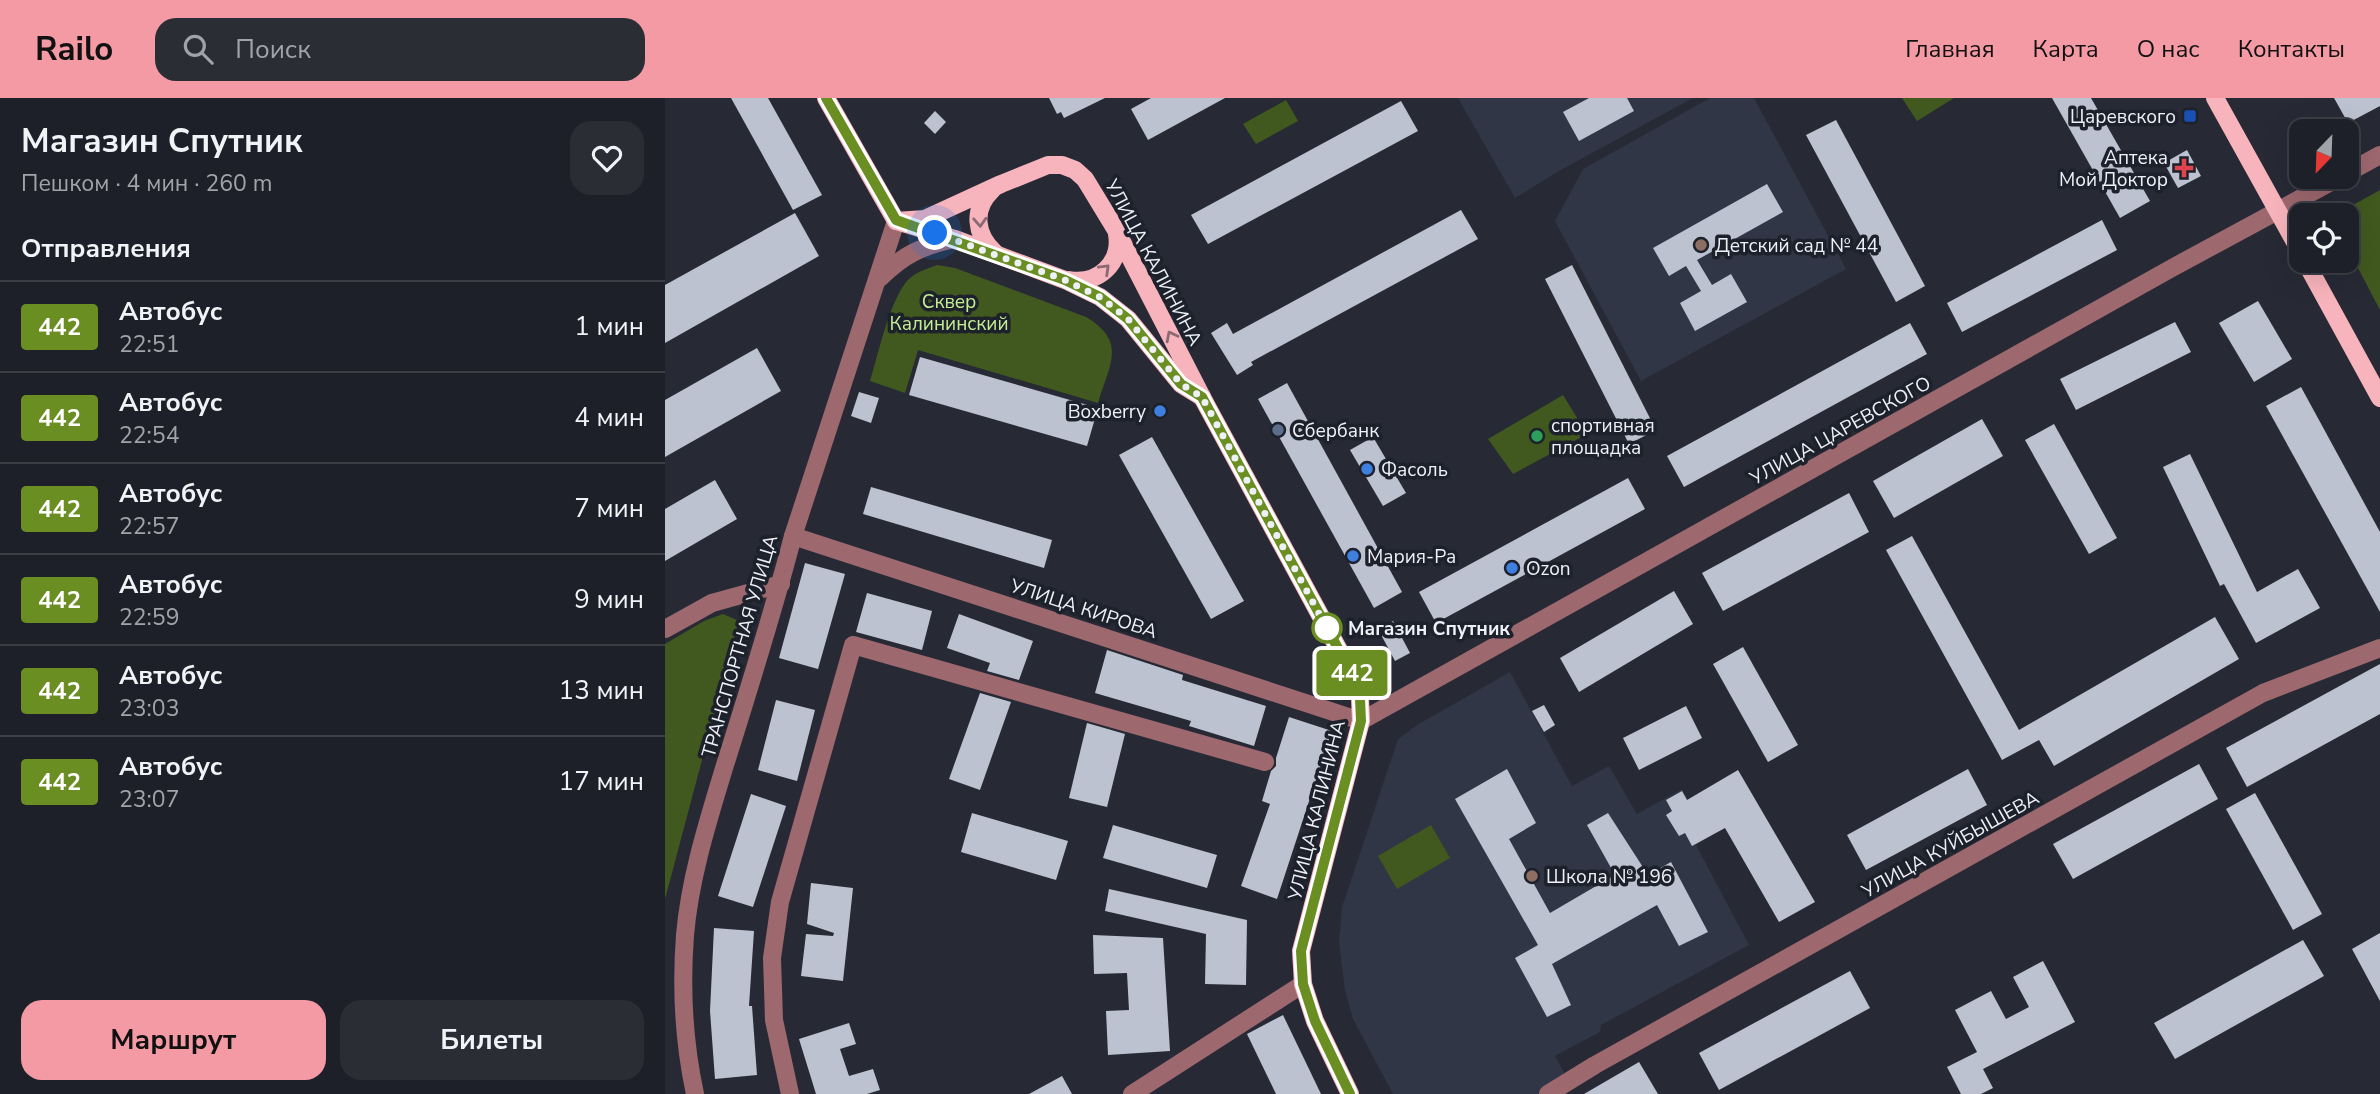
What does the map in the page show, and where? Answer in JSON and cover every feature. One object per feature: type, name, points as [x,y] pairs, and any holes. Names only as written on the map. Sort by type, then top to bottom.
[{"type":"main road","points":[[826,98],[896,220]]},
{"type":"main road","points":[[2215,98],[2289,232]]},
{"type":"main road","name":"УЛИЦА КАЛИНИНА","points":[[896,220],[925,219],[1048,165],[1062,165],[1085,178],[1116,230],[1202,397],[1353,676],[1360,699],[1361,721],[1301,951],[1303,984],[1315,1021],[1350,1094]]},
{"type":"main road","points":[[1001,184],[989,191],[981,202],[978,216],[984,242],[993,252],[1005,257]]},
{"type":"main road","name":"УЛИЦА КАЛИНИНА","points":[[896,220],[1005,257],[1100,297],[1148,341],[1181,384],[1202,397]]},
{"type":"main road","points":[[1065,280],[1078,282],[1101,275],[1116,254],[1116,230]]},
{"type":"main road","points":[[2312,273],[2380,398]]},
{"type":"street","points":[[2359,166],[2380,155]]},
{"type":"street","name":"УЛИЦА ЦАРЕВСКОГО","points":[[1361,721],[2172,268],[2319,189]]},
{"type":"street","name":"ТРАНСПОРТНАЯ УЛИЦА","points":[[695,1094],[689,1067],[684,973],[685,934],[701,846],[781,584],[793,536],[896,220]]},
{"type":"street","points":[[876,283],[903,257],[932,244],[955,239]]},
{"type":"street","name":"УЛИЦА КИРОВА","points":[[793,536],[1361,721]]},
{"type":"street","points":[[665,629],[712,603],[781,584]]},
{"type":"street","points":[[790,1094],[774,1020],[772,958],[780,902],[853,645],[1265,762]]},
{"type":"street","name":"УЛИЦА КУЙБЫШЕВА","points":[[1548,1094],[1595,1065],[2263,693],[2380,648]]},
{"type":"street","points":[[1132,1094],[1303,984]]},
{"type":"shaded area","points":[[1458,98],[1693,98],[1515,198]]},
{"type":"shaded area","name":"Детский сад № 44","points":[[1710,98],[1754,98],[1846,269],[1641,381],[1555,221],[1583,169]]},
{"type":"shaded area","name":"Школа № 196","points":[[1510,672],[1572,786],[1609,766],[1637,814],[1682,789],[1709,837],[1696,845],[1749,945],[1601,1025],[1600,1032],[1555,1056],[1568,1080],[1542,1094],[1393,1094],[1353,1019],[1345,991],[1339,942],[1342,907],[1398,739],[1417,725]]},
{"type":"green space","points":[[1902,98],[1954,98],[1917,121]]},
{"type":"green space","points":[[1286,100],[1298,121],[1256,144],[1243,124]]},
{"type":"green space","points":[[2380,190],[2380,310],[2359,270],[2359,203],[2357,203]]},
{"type":"green space","name":"Сквер Калининский","points":[[937,265],[955,268],[1086,317],[1099,326],[1107,336],[1112,355],[1098,403],[918,350],[905,393],[870,381],[890,313],[902,289],[914,275]]},
{"type":"green space","name":"спортивная площадка","points":[[1563,395],[1587,434],[1513,474],[1488,439]]},
{"type":"green space","points":[[723,614],[739,621],[665,899],[665,644],[704,621]]},
{"type":"green space","points":[[1431,825],[1450,858],[1397,889],[1378,856]]},
{"type":"building","points":[[731,98],[768,98],[822,195],[793,210]]},
{"type":"building","points":[[1049,98],[1105,98],[1064,118],[1061,112],[1057,114]]},
{"type":"building","points":[[1151,98],[1225,98],[1148,140],[1131,109]]},
{"type":"building","points":[[1589,98],[1627,98],[1634,111],[1579,141],[1563,112]]},
{"type":"building","points":[[2052,98],[2091,98],[2150,201],[2120,218]]},
{"type":"building","points":[[2334,98],[2380,98],[2380,106],[2356,119],[2346,119]]},
{"type":"building","points":[[1401,101],[1418,131],[1208,244],[1191,215]]},
{"type":"building","points":[[935,111],[946,122],[935,134],[924,123]]},
{"type":"building","points":[[1836,120],[1925,286],[1896,302],[1806,135]]},
{"type":"building","points":[[2187,150],[2201,176],[2178,188],[2164,163]]},
{"type":"building","points":[[1767,184],[1783,212],[1697,260],[1712,285],[1731,274],[1747,302],[1695,331],[1680,303],[1701,291],[1686,266],[1669,276],[1653,248]]},
{"type":"building","points":[[1461,210],[1478,239],[1251,362],[1253,365],[1237,375],[1211,333],[1227,323],[1233,334]]},
{"type":"building","points":[[795,213],[819,256],[665,343],[665,285]]},
{"type":"building","points":[[2102,220],[2117,250],[1962,332],[1947,303]]},
{"type":"building","points":[[1572,265],[1656,430],[1629,444],[1545,279]]},
{"type":"building","points":[[2258,301],[2292,359],[2254,382],[2219,323]]},
{"type":"building","points":[[2175,322],[2191,352],[2076,410],[2060,379]]},
{"type":"building","points":[[1910,323],[1927,354],[1684,487],[1667,456]]},
{"type":"building","points":[[757,348],[781,391],[665,457],[665,400]]},
{"type":"building","points":[[920,357],[1098,408],[1087,446],[909,395]]},
{"type":"building","points":[[1287,383],[1402,592],[1374,608],[1258,399]]},
{"type":"building","points":[[2301,387],[2380,532],[2380,612],[2266,406]]},
{"type":"building","points":[[859,392],[879,398],[871,423],[851,416]]},
{"type":"building","points":[[1982,419],[2003,456],[1894,518],[1873,481]]},
{"type":"building","points":[[2054,424],[2117,538],[2089,554],[2025,440]]},
{"type":"building","points":[[1152,437],[1244,601],[1211,619],[1119,455]]},
{"type":"building","points":[[1373,437],[1406,493],[1383,506],[1350,450]]},
{"type":"building","points":[[2190,454],[2257,592],[2298,569],[2320,608],[2256,643],[2224,584],[2220,586],[2163,467]]},
{"type":"building","points":[[1628,478],[1645,509],[1436,623],[1419,592]]},
{"type":"building","points":[[715,480],[737,519],[665,561],[665,509]]},
{"type":"building","points":[[871,487],[1052,540],[1044,568],[863,514]]},
{"type":"building","points":[[1849,493],[1869,532],[1723,611],[1702,573]]},
{"type":"building","points":[[1912,536],[2019,730],[2215,617],[2239,659],[2054,766],[2039,740],[2002,760],[1886,550]]},
{"type":"building","points":[[805,563],[845,574],[818,669],[779,658]]},
{"type":"building","points":[[1674,591],[1693,624],[1579,692],[1560,658]]},
{"type":"building","points":[[867,593],[932,611],[922,650],[856,632]]},
{"type":"building","points":[[959,614],[1033,641],[1019,680],[987,671],[990,663],[947,648]]},
{"type":"building","points":[[1393,621],[1410,653],[1395,661],[1378,629]]},
{"type":"building","points":[[1743,647],[1798,745],[1768,762],[1713,664]]},
{"type":"building","points":[[1107,650],[1183,675],[1182,680],[1266,706],[1254,746],[1189,726],[1191,721],[1095,693]]},
{"type":"building","points":[[2380,664],[2380,714],[2247,787],[2226,748]]},
{"type":"building","points":[[980,693],[1011,702],[980,790],[949,779]]},
{"type":"building","points":[[776,700],[815,710],[797,781],[758,770]]},
{"type":"building","points":[[1544,705],[1555,725],[1544,732],[1532,711]]},
{"type":"building","points":[[1686,706],[1702,738],[1639,770],[1623,738]]},
{"type":"building","points":[[1289,717],[1332,731],[1277,899],[1241,886],[1270,804],[1262,801],[1271,771],[1276,766]]},
{"type":"building","points":[[1087,723],[1125,734],[1107,807],[1069,798]]},
{"type":"building","points":[[2199,764],[2218,799],[2073,879],[2053,844]]},
{"type":"building","points":[[1507,769],[1536,823],[1509,839],[1550,913],[1615,875],[1587,825],[1608,813],[1648,875],[1671,862],[1708,932],[1679,946],[1657,905],[1552,964],[1571,1005],[1547,1017],[1515,958],[1538,945],[1455,799]]},
{"type":"building","points":[[1968,769],[1987,805],[1866,870],[1847,835]]},
{"type":"building","points":[[1738,770],[1815,902],[1779,922],[1725,828],[1692,846],[1685,833],[1679,836],[1666,815],[1672,811],[1666,800],[1682,791],[1687,800]]},
{"type":"building","points":[[2255,793],[2322,914],[2293,930],[2226,809]]},
{"type":"building","points":[[751,794],[786,806],[753,907],[718,896]]},
{"type":"building","points":[[972,813],[1068,841],[1056,880],[961,852]]},
{"type":"building","points":[[1113,825],[1217,855],[1207,888],[1103,858]]},
{"type":"building","points":[[811,883],[853,888],[843,981],[801,976],[806,934],[833,936],[834,933],[807,924]]},
{"type":"building","points":[[1109,889],[1247,920],[1246,985],[1205,984],[1206,934],[1105,911]]},
{"type":"building","points":[[714,928],[754,931],[749,1006],[752,1006],[757,1075],[715,1079],[710,1011]]},
{"type":"building","points":[[2380,933],[2380,1001],[2352,949]]},
{"type":"building","points":[[1093,935],[1163,938],[1170,1051],[1108,1055],[1106,1011],[1129,1010],[1127,973],[1094,974]]},
{"type":"building","points":[[2303,940],[2324,976],[2175,1059],[2154,1023]]},
{"type":"building","points":[[2043,961],[2075,1022],[1983,1069],[1993,1088],[1981,1094],[1961,1094],[1947,1067],[1977,1052],[1955,1010],[1991,991],[2006,1019],[2029,1007],[2013,977]]},
{"type":"building","points":[[1850,971],[1870,1008],[1719,1090],[1699,1053]]},
{"type":"building","points":[[1283,1015],[1321,1094],[1276,1094],[1247,1034]]},
{"type":"building","points":[[849,1023],[856,1044],[840,1049],[849,1076],[873,1069],[880,1090],[867,1094],[816,1094],[799,1039]]},
{"type":"building","points":[[1639,1062],[1658,1094],[1584,1094]]},
{"type":"building","points":[[1062,1076],[1072,1094],[1029,1094]]},
{"type":"bus line","name":"442","points":[[826,98],[896,220],[1065,280],[1100,297],[1128,319],[1181,384],[1202,397],[1353,676],[1360,699],[1361,721],[1301,951],[1303,984],[1315,1021],[1350,1094]]},
{"type":"place","name":"Царевского","points":[[2190,116]]},
{"type":"place","name":"Аптека Мой Доктор","points":[[2184,168]]},
{"type":"place","name":"Детский сад № 44","points":[[1701,245]]},
{"type":"place","name":"Boxberry","points":[[1160,411]]},
{"type":"place","name":"Сбербанк","points":[[1278,430]]},
{"type":"place","name":"спортивная площадка","points":[[1537,436]]},
{"type":"place","name":"Фасоль","points":[[1367,469]]},
{"type":"place","name":"Мария-Ра","points":[[1353,556]]},
{"type":"place","name":"Ozon","points":[[1512,568]]},
{"type":"place","name":"Магазин Спутник","points":[[1327,628]]},
{"type":"place","name":"Школа № 196","points":[[1532,876]]},
{"type":"route","points":[[935,233],[1065,280],[1100,297],[1128,319],[1181,384],[1202,397],[1330,634],[1327,628]]}]
